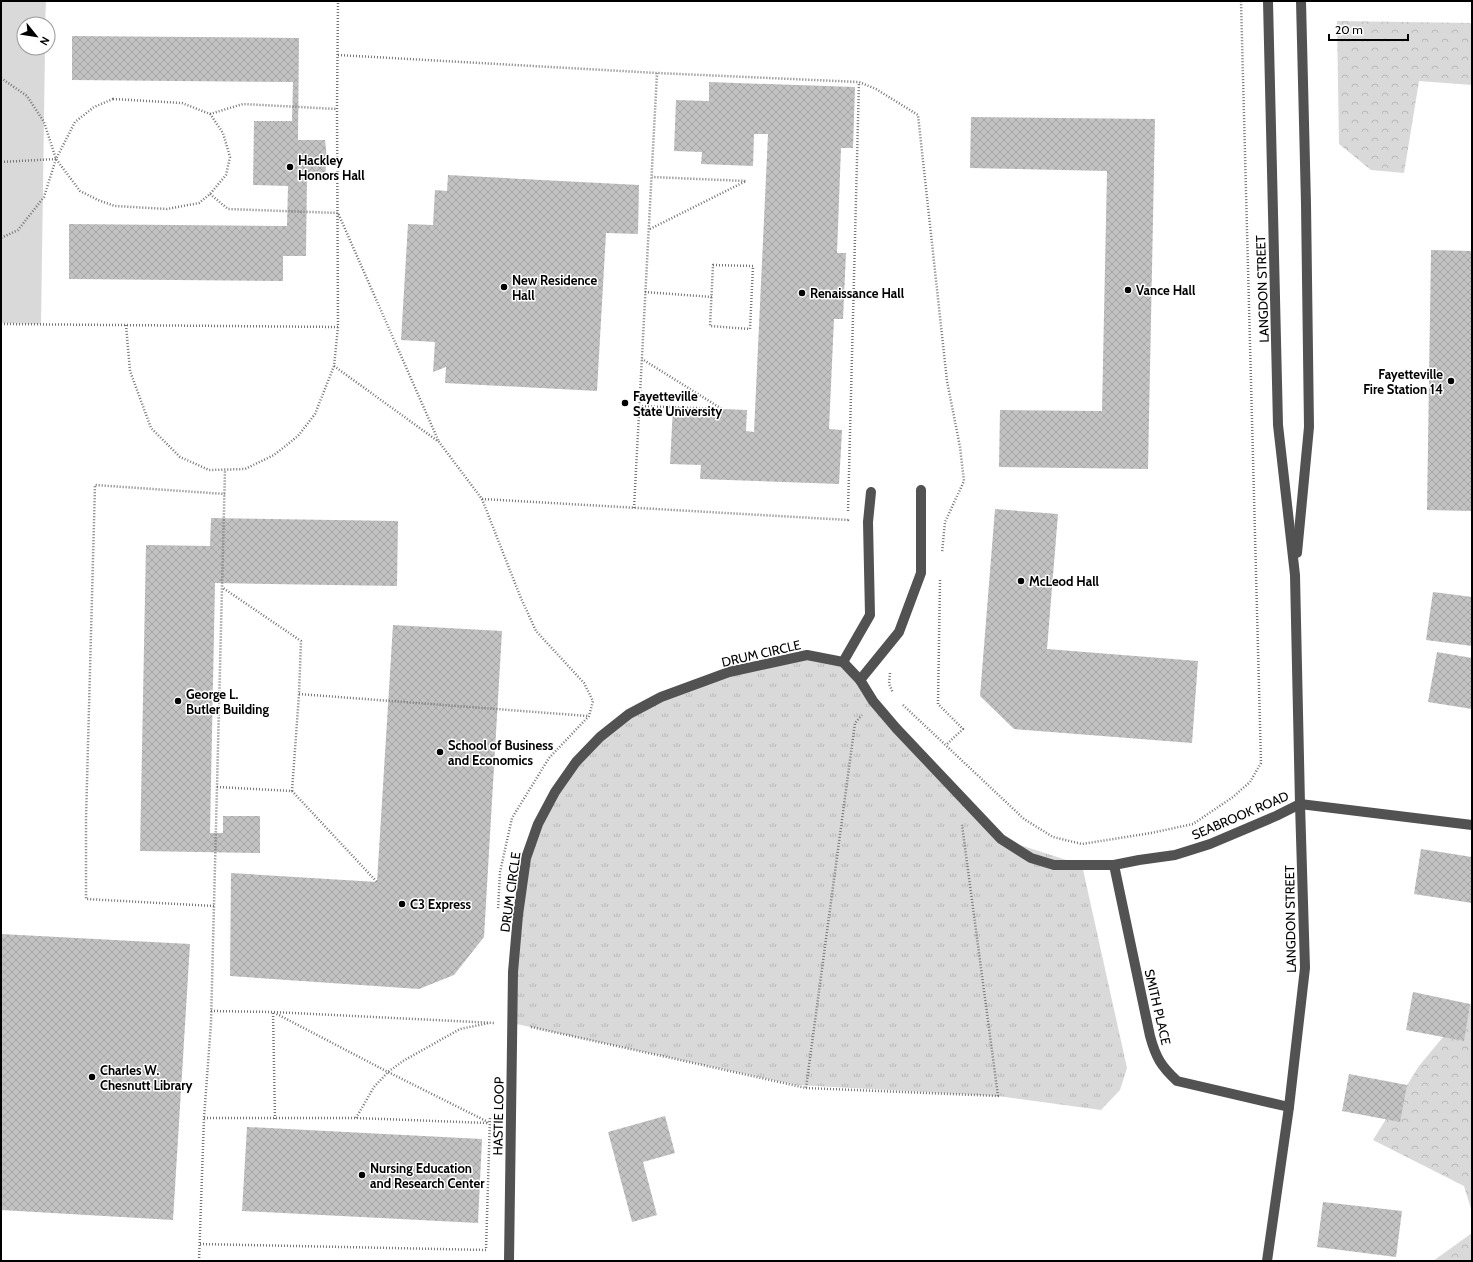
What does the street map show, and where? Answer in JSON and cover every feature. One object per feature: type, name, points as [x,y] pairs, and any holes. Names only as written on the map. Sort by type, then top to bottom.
[{"type":"street","name":"LANGDON STREET","points":[[1267,1261],[1289,1107],[1305,968],[1295,575],[1278,425],[1268,1]]},
{"type":"street","name":"LANGDON STREET","points":[[1295,575],[1308,427],[1306,204],[1301,1]]},
{"type":"street","points":[[860,680],[899,632],[921,573],[921,490]]},
{"type":"street","points":[[870,492],[868,522],[870,615],[843,662],[860,680],[873,701],[896,728],[1001,839],[1031,858],[1054,865],[1114,866]]},
{"type":"street","name":"DRUM CIRCLE","points":[[513,972],[518,915],[526,858],[538,824],[555,792],[576,762],[600,738],[629,714],[661,697],[729,672],[807,655],[843,662]]},
{"type":"street","name":"SEABROOK ROAD","points":[[1114,866],[1139,860],[1175,855],[1210,844],[1276,816],[1300,804],[1472,825]]},
{"type":"street","name":"SMITH PLACE","points":[[1114,866],[1150,1036],[1155,1054],[1164,1069],[1177,1081],[1289,1107]]},
{"type":"street","name":"HASTIE LOOP","points":[[509,1261],[513,972]]},
{"type":"path","points":[[126,325],[130,371],[151,428],[180,457],[210,470],[245,469],[274,455],[298,436],[315,414],[334,366],[338,327],[338,1]]},
{"type":"path","points":[[901,703],[1024,819],[1053,837],[1082,844],[1151,833],[1193,824],[1233,797],[1250,782],[1261,763],[1241,1]]},
{"type":"path","points":[[338,55],[657,73],[859,82],[876,88],[918,115],[947,381],[960,447],[964,481],[945,522],[941,559]]},
{"type":"path","points":[[634,508],[657,73]]},
{"type":"path","points":[[1,78],[27,96],[44,122],[56,159],[80,191],[115,206],[166,209],[199,202],[210,194],[226,175],[230,157],[223,134],[210,114],[182,103],[113,99],[94,107],[75,122],[56,159],[44,197],[18,230],[1,238]]},
{"type":"path","points":[[482,499],[848,520],[859,82]]},
{"type":"path","points":[[210,114],[243,104],[337,109]]},
{"type":"path","points":[[1,162],[56,159]]},
{"type":"path","points":[[649,229],[746,181],[652,177]]},
{"type":"path","points":[[210,194],[228,209],[338,213]]},
{"type":"path","points":[[299,694],[589,716],[593,701],[584,683],[536,631],[520,596],[482,499],[440,442],[338,213]]},
{"type":"path","points":[[713,265],[753,266],[750,329],[710,326],[712,297],[713,265]]},
{"type":"path","points":[[646,292],[712,297]]},
{"type":"path","points":[[1,324],[338,327]]},
{"type":"path","points":[[639,406],[722,409],[642,359]]},
{"type":"path","points":[[334,366],[440,442]]},
{"type":"path","points":[[199,1261],[204,1118],[211,1011],[225,470]]},
{"type":"path","points":[[214,906],[86,899],[87,795],[95,484],[225,494]]},
{"type":"path","points":[[937,581],[940,573],[938,704],[964,729],[946,745]]},
{"type":"path","points":[[222,588],[301,641],[292,791]]},
{"type":"path","points":[[891,666],[889,684],[895,698]]},
{"type":"path","points":[[806,1088],[855,723],[889,684]]},
{"type":"path","points":[[957,791],[974,772]]},
{"type":"path","points":[[217,787],[292,791],[377,882]]},
{"type":"path","points":[[211,1011],[273,1012],[512,1023],[806,1088],[998,1096],[961,822]]},
{"type":"path","points":[[204,1118],[356,1118],[490,1123],[273,1012]]},
{"type":"path","points":[[273,1012],[275,1119]]},
{"type":"path","points":[[356,1118],[374,1087],[388,1072],[404,1061],[460,1029],[494,1022]]},
{"type":"path","points":[[200,1244],[486,1250]]},
{"type":"green space","points":[[1,1],[46,1],[45,16],[16,16],[16,56],[45,56],[41,324],[1,323]]},
{"type":"green space","points":[[1337,21],[1472,23],[1472,85],[1419,81],[1404,173],[1371,170],[1339,144]]},
{"type":"green space","points":[[807,655],[843,662],[1001,839],[1082,865],[1127,1068],[1120,1090],[1101,1110],[998,1096],[796,1085],[512,1023],[518,915],[538,824],[576,762],[629,714],[729,672]]},
{"type":"green space","points":[[1472,1002],[1472,1212],[1464,1186],[1373,1140],[1419,1066]]},
{"type":"green space","points":[[1472,1233],[1472,1261],[1433,1261]]},
{"type":"building","name":"Hackley Honors Hall","points":[[72,36],[299,38],[298,140],[325,140],[327,158],[325,175],[307,178],[306,256],[283,256],[283,281],[69,279],[69,224],[287,226],[288,186],[253,185],[254,121],[292,121],[293,82],[72,80]]},
{"type":"building","name":"Renaissance Hall","points":[[709,82],[855,87],[853,148],[841,148],[837,253],[846,253],[843,319],[834,319],[829,429],[842,430],[839,484],[700,479],[701,465],[670,464],[673,407],[747,410],[746,431],[754,432],[768,134],[754,134],[753,166],[701,164],[702,152],[674,151],[676,100],[709,101]]},
{"type":"building","name":"Vance Hall","points":[[971,117],[1155,119],[1148,469],[999,467],[1000,410],[1102,411],[1107,171],[970,168]]},
{"type":"building","name":"New Residence Hall","points":[[448,175],[639,185],[638,234],[606,233],[597,391],[445,383],[446,367],[433,372],[435,342],[401,340],[408,224],[433,225],[435,190],[447,191]]},
{"type":"building","name":"Fayetteville Fire Station 14","points":[[1431,250],[1472,251],[1472,511],[1427,510]]},
{"type":"building","name":"McLeod Hall","points":[[995,509],[1058,514],[1047,649],[1198,661],[1192,743],[1014,729],[980,696]]},
{"type":"building","name":"George L. Butler Building","points":[[211,518],[398,521],[397,586],[215,583],[210,833],[223,833],[223,816],[260,816],[260,853],[140,851],[146,545],[210,546]]},
{"type":"building","points":[[1433,592],[1472,597],[1472,646],[1426,640]]},
{"type":"building","name":"School of Business and Economics","points":[[393,625],[502,631],[484,937],[454,975],[419,989],[230,976],[231,873],[377,882]]},
{"type":"building","points":[[1437,652],[1472,658],[1472,709],[1428,702]]},
{"type":"building","points":[[1421,849],[1472,857],[1472,903],[1414,894]]},
{"type":"building","name":"Charles W. Chesnutt Library","points":[[1,934],[190,944],[173,1220],[1,1210]]},
{"type":"building","points":[[1413,992],[1470,1004],[1464,1041],[1406,1030]]},
{"type":"building","points":[[1349,1074],[1407,1085],[1400,1122],[1342,1111]]},
{"type":"building","points":[[665,1116],[675,1153],[643,1162],[657,1215],[632,1222],[608,1132]]},
{"type":"building","name":"Nursing Education and Research Center","points":[[247,1127],[482,1139],[478,1223],[242,1211]]},
{"type":"building","points":[[1323,1202],[1402,1211],[1396,1257],[1317,1247]]},
{"type":"place","name":"Hackley Honors Hall","points":[[290,167]]},
{"type":"place","name":"New Residence Hall","points":[[504,287]]},
{"type":"place","name":"Vance Hall","points":[[1128,290]]},
{"type":"place","name":"Renaissance Hall","points":[[802,293]]},
{"type":"place","name":"Fayetteville Fire Station 14","points":[[1451,381]]},
{"type":"place","name":"Fayetteville State University","points":[[625,403]]},
{"type":"place","name":"McLeod Hall","points":[[1021,581]]},
{"type":"place","name":"George L. Butler Building","points":[[178,701]]},
{"type":"place","name":"School of Business and Economics","points":[[440,752]]},
{"type":"place","name":"C3 Express","points":[[402,904]]},
{"type":"place","name":"Charles W. Chesnutt Library","points":[[92,1077]]},
{"type":"place","name":"Nursing Education and Research Center","points":[[362,1175]]}]
